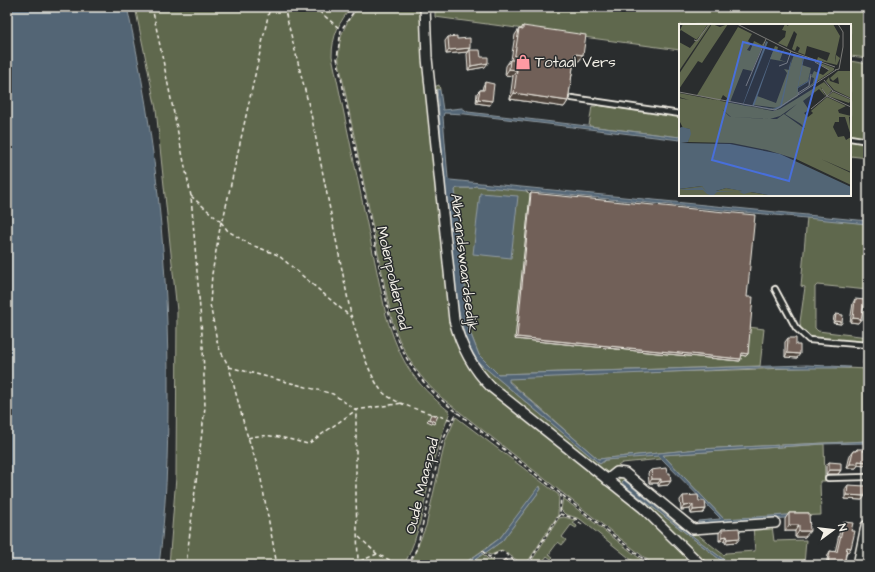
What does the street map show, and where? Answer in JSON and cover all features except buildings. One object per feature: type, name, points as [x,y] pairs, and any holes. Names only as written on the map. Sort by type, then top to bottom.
[{"type":"street","name":"Albrandswaardsedijk","points":[[425,7],[427,58],[446,244],[454,320],[460,342],[473,367],[492,387],[643,508],[701,565]]},
{"type":"street","points":[[608,480],[617,472],[625,473],[693,529],[776,524]]},
{"type":"street","points":[[858,565],[866,526],[868,526]]},
{"type":"lane","points":[[572,98],[679,114]]},
{"type":"lane","points":[[851,138],[868,141]]},
{"type":"lane","points":[[775,289],[796,328],[810,340],[868,345]]},
{"type":"lane","points":[[828,478],[868,477]]},
{"type":"path","points":[[152,7],[191,196],[202,347],[205,407],[186,565]]},
{"type":"path","points":[[270,7],[223,220],[220,222],[212,274],[210,304],[218,346],[229,367],[248,438],[260,474],[277,565]]},
{"type":"path","points":[[284,7],[311,114],[352,318],[359,343],[376,383],[385,395],[403,403],[452,420]]},
{"type":"path","points":[[314,7],[340,30]]},
{"type":"path","name":"Molenpolderpad","points":[[357,7],[340,30],[336,49],[339,72],[394,334],[405,357],[417,376],[432,392],[651,565]]},
{"type":"path","points":[[191,196],[228,231],[249,244],[278,255],[352,318]]},
{"type":"path","points":[[229,367],[333,394],[356,410]]},
{"type":"path","points":[[248,438],[256,435],[275,436],[308,444],[356,410],[403,403]]},
{"type":"path","points":[[356,410],[358,562]]},
{"type":"path","name":"Oude Maaspad","points":[[408,565],[417,548],[442,442],[457,412]]},
{"type":"path","points":[[527,565],[560,514],[561,494]]},
{"type":"path","points":[[560,514],[576,519],[582,525]]},
{"type":"path","points":[[358,537],[376,554],[400,565]]},
{"type":"path","points":[[482,551],[490,557],[502,551],[520,565]]},
{"type":"path","points":[[355,565],[358,562],[376,554]]},
{"type":"green space","points":[[135,7],[352,7],[343,18],[337,30],[333,42],[332,56],[386,315],[391,331],[409,370],[426,391],[450,412],[431,470],[418,530],[404,565],[169,565],[176,477],[177,311],[156,109]]},
{"type":"green space","points":[[359,7],[421,7],[450,316],[465,359],[647,517],[698,565],[654,565],[442,398],[424,380],[410,361],[399,340],[391,316],[339,62],[340,39],[349,19]]},
{"type":"green space","points":[[435,7],[868,7],[868,58],[851,56],[851,24],[679,24],[679,50],[435,17]]},
{"type":"green space","points":[[851,61],[868,64],[868,139],[851,136]]},
{"type":"green space","points":[[439,85],[440,90],[436,90],[457,298],[463,329],[471,348],[482,364],[490,372],[600,464],[605,460],[657,455],[662,459],[622,463],[610,472],[606,473],[494,385],[470,356],[458,320],[434,87]]},
{"type":"green space","points":[[592,106],[679,117],[679,137],[589,126]]},
{"type":"green space","points":[[851,141],[868,144],[868,158],[851,156]]},
{"type":"green space","points":[[475,186],[525,190],[530,195],[516,339],[739,361],[740,355],[746,356],[749,327],[764,329],[760,366],[498,374],[479,355],[465,319],[465,271],[455,190],[457,188],[473,188]]},
{"type":"green space","points":[[807,217],[868,224],[868,262],[865,283],[868,284],[868,290],[817,285],[815,287],[815,328],[818,331],[868,337],[868,344],[813,338],[801,330],[800,322],[805,287],[801,286]]},
{"type":"green space","points":[[822,367],[868,369],[868,441],[699,449],[598,459],[508,380],[510,378],[548,376]]},
{"type":"green space","points":[[456,417],[559,495],[558,515],[527,563],[524,565],[502,550],[491,555],[485,553],[502,541],[541,489],[540,486],[500,538],[462,565],[410,565],[426,526],[445,442]]},
{"type":"green space","points":[[824,444],[825,481],[820,481],[821,515],[724,519],[663,455]]},
{"type":"green space","points":[[619,478],[625,478],[724,555],[726,553],[755,551],[753,527],[772,526],[774,541],[806,540],[804,565],[731,565],[675,523],[624,481],[624,485],[727,565],[706,565],[641,503],[618,484]]},
{"type":"green space","points":[[563,498],[648,565],[638,565],[580,519],[565,514],[561,510]]},
{"type":"green space","points":[[564,517],[575,520],[573,523],[577,526],[576,528],[571,525],[562,537],[566,540],[562,545],[558,542],[549,554],[553,557],[551,559],[547,556],[540,565],[529,565],[559,518]]},
{"type":"green space","points":[[483,554],[488,559],[494,559],[490,565],[470,565],[470,563]]},
{"type":"water","points":[[7,7],[127,7],[146,104],[153,153],[159,202],[166,300],[168,350],[168,441],[165,503],[159,565],[7,565]]},
{"type":"water","points":[[437,89],[440,90],[443,110],[462,108],[468,112],[679,137],[679,140],[465,114],[444,113],[443,117],[448,178],[450,180],[868,221],[868,224],[475,186],[473,188],[457,188],[455,190],[465,271],[465,319],[479,355],[498,374],[807,365],[850,367],[760,368],[509,379],[509,382],[598,459],[699,449],[868,441],[868,443],[821,444],[663,455],[724,519],[801,514],[800,517],[698,524],[698,521],[720,518],[659,456],[605,460],[600,464],[478,362],[466,340],[458,308],[448,220]]},
{"type":"water","points":[[480,193],[518,196],[511,258],[473,254]]},
{"type":"water","points":[[624,480],[675,523],[731,565],[727,565],[624,485],[622,482]]},
{"type":"water","points":[[539,486],[541,489],[502,541],[485,553],[483,551],[500,538]]},
{"type":"water","points":[[481,552],[483,554],[470,563],[470,565],[462,565]]},
{"type":"place","name":"Totaal Vers","points":[[523,62]]}]
